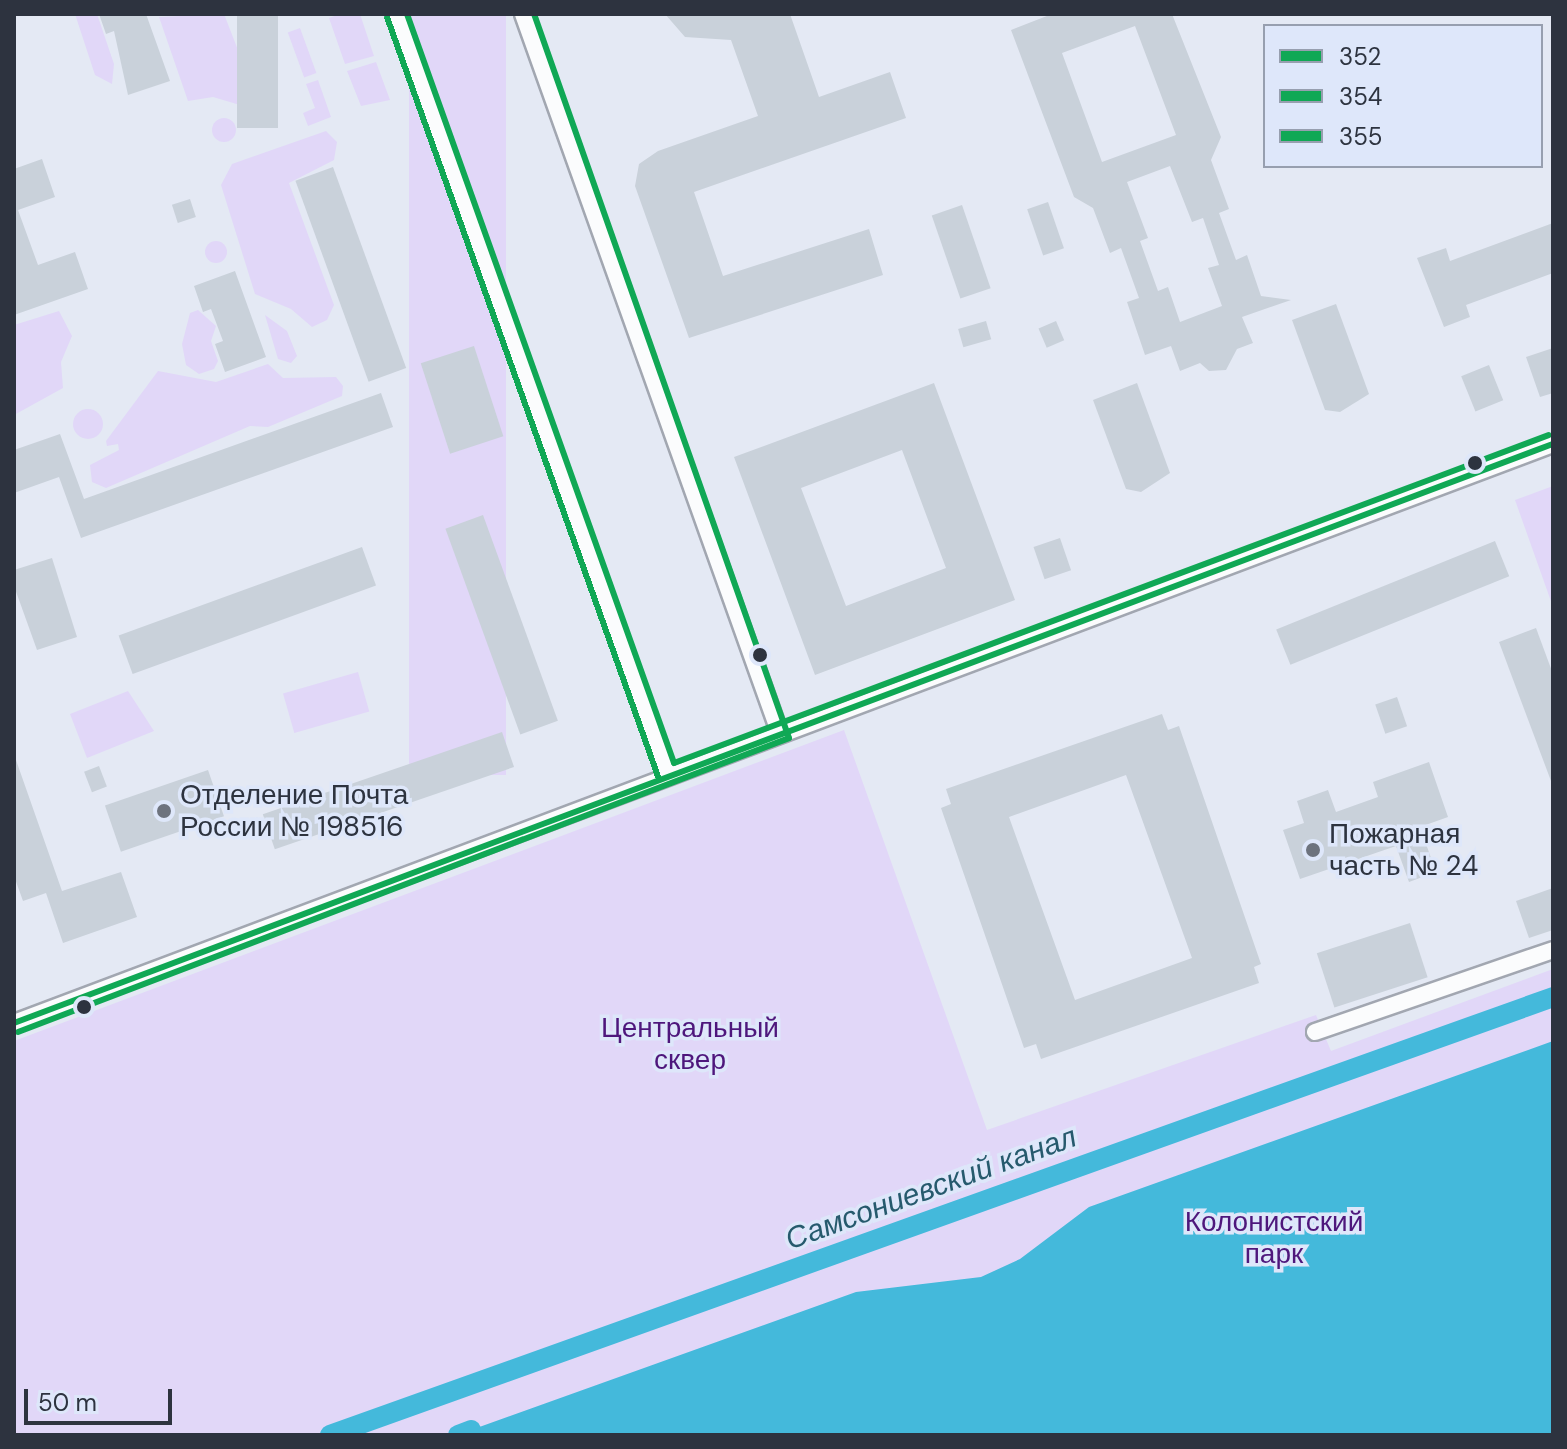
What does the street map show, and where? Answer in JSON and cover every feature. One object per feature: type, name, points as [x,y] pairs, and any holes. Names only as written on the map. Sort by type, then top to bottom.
[{"type":"street","points":[[396,14],[668,776]]},
{"type":"street","points":[[523,14],[780,734]]},
{"type":"street","points":[[14,1023],[1553,444]]},
{"type":"street","points":[[1315,1032],[1553,950]]},
{"type":"green space","points":[[75,14],[97,14],[114,64],[112,84],[95,75]]},
{"type":"green space","points":[[224,14],[257,99],[250,108],[213,97],[188,101],[159,17]]},
{"type":"green space","points":[[340,14],[360,14],[374,56],[345,64],[329,18]]},
{"type":"green space","points":[[409,14],[506,14],[506,775],[409,775]]},
{"type":"green space","points":[[300,28],[316,73],[304,78],[288,32]]},
{"type":"green space","points":[[376,62],[390,100],[361,106],[347,71]]},
{"type":"green space","points":[[318,80],[331,117],[308,126],[303,113],[315,108],[306,84]]},
{"type":"green space","points":[[224,118],[233,121],[236,130],[233,139],[224,142],[215,139],[212,130],[215,121]]},
{"type":"green space","points":[[326,131],[337,142],[334,160],[289,183],[334,305],[327,320],[312,327],[291,309],[255,294],[221,185],[232,164]]},
{"type":"green space","points":[[216,241],[224,244],[227,252],[224,260],[216,263],[208,260],[205,252],[208,244]]},
{"type":"green space","points":[[198,310],[216,326],[211,341],[218,361],[214,369],[199,374],[186,365],[182,344],[190,313]]},
{"type":"green space","points":[[59,311],[72,336],[61,362],[63,388],[14,415],[14,325]]},
{"type":"green space","points":[[265,315],[287,331],[297,356],[291,363],[278,359]]},
{"type":"green space","points":[[268,364],[283,378],[336,377],[343,386],[342,396],[268,427],[250,426],[106,488],[92,482],[90,465],[119,450],[118,444],[107,446],[106,441],[158,371],[216,382]]},
{"type":"green space","points":[[88,409],[94,410],[102,418],[102,430],[94,438],[88,439],[82,438],[74,430],[73,424],[74,418],[82,410]]},
{"type":"green space","points":[[1553,486],[1553,607],[1515,500]]},
{"type":"green space","points":[[358,672],[369,711],[294,733],[283,693]]},
{"type":"green space","points":[[128,691],[154,731],[87,758],[70,714]]},
{"type":"green space","name":"Центральный сквер","points":[[844,730],[987,1130],[1316,1015],[1331,1051],[1553,969],[1553,1435],[14,1435],[14,1041]]},
{"type":"water","name":"Колонистский парк","points":[[1553,1041],[1553,1435],[478,1435],[471,1430],[856,1292],[981,1277],[1020,1259],[1089,1207]]},
{"type":"building","points":[[99,14],[146,14],[170,81],[128,95],[114,31],[106,34]]},
{"type":"building","points":[[237,14],[278,14],[278,128],[237,128]]},
{"type":"building","points":[[665,14],[790,14],[819,97],[890,72],[906,118],[694,192],[723,276],[869,229],[883,275],[689,338],[635,186],[639,164],[658,151],[758,116],[731,40],[685,37]]},
{"type":"building","points":[[1052,14],[1172,14],[1221,137],[1211,160],[1229,209],[1219,213],[1236,260],[1247,255],[1261,296],[1291,300],[1242,317],[1253,343],[1237,349],[1226,370],[1209,371],[1200,363],[1180,371],[1171,346],[1145,355],[1127,302],[1139,298],[1121,248],[1110,253],[1093,208],[1074,197],[1011,30]],"holes":[[[1135,26],[1176,135],[1102,162],[1062,53]],[[1170,166],[1192,222],[1203,218],[1219,265],[1208,268],[1222,306],[1180,322],[1168,287],[1158,291],[1140,241],[1148,238],[1127,182]]]},
{"type":"building","points":[[42,159],[55,197],[18,210],[38,265],[75,252],[88,289],[14,315],[14,169]]},
{"type":"building","points":[[333,167],[406,368],[369,382],[295,181]]},
{"type":"building","points":[[190,199],[196,217],[178,223],[172,205]]},
{"type":"building","points":[[1048,202],[1064,248],[1043,255],[1027,209]]},
{"type":"building","points":[[962,205],[991,288],[960,299],[932,215]]},
{"type":"building","points":[[1553,223],[1553,273],[1466,305],[1470,317],[1444,327],[1417,258],[1446,248],[1450,261]]},
{"type":"building","points":[[235,271],[266,357],[225,372],[215,344],[223,341],[211,309],[203,312],[194,286]]},
{"type":"building","points":[[1336,304],[1369,394],[1340,412],[1325,410],[1292,320]]},
{"type":"building","points":[[986,321],[991,339],[963,347],[958,329]]},
{"type":"building","points":[[1056,321],[1064,340],[1047,348],[1039,328]]},
{"type":"building","points":[[474,346],[503,436],[450,454],[421,363]]},
{"type":"building","points":[[1553,348],[1553,393],[1540,397],[1526,357]]},
{"type":"building","points":[[1489,365],[1503,400],[1475,411],[1461,376]]},
{"type":"building","points":[[934,383],[1015,600],[815,675],[734,457]],"holes":[[[902,450],[946,568],[846,606],[801,488]]]},
{"type":"building","points":[[1137,383],[1170,473],[1141,492],[1126,489],[1093,400]]},
{"type":"building","points":[[381,393],[393,427],[81,538],[59,477],[14,493],[14,450],[60,434],[84,499]]},
{"type":"building","points":[[483,515],[558,721],[520,734],[445,529]]},
{"type":"building","points":[[1060,538],[1071,570],[1045,579],[1034,547]]},
{"type":"building","points":[[1495,541],[1509,576],[1290,665],[1276,629]]},
{"type":"building","points":[[362,547],[376,586],[133,674],[119,636]]},
{"type":"building","points":[[52,558],[77,637],[37,650],[14,586],[14,570]]},
{"type":"building","points":[[1536,628],[1553,674],[1551,781],[1499,642]]},
{"type":"building","points":[[1397,697],[1407,726],[1385,734],[1375,704]]},
{"type":"building","points":[[1162,714],[1168,730],[1179,726],[1261,964],[1254,967],[1259,983],[1041,1059],[1036,1044],[1024,1048],[941,808],[951,804],[946,789]],"holes":[[[1126,775],[1192,958],[1075,1000],[1009,817]]]},
{"type":"building","points":[[502,732],[514,767],[275,849],[263,814]]},
{"type":"building","points":[[16,760],[62,891],[121,872],[137,917],[63,943],[46,893],[23,901],[14,876]]},
{"type":"building","points":[[1429,762],[1448,817],[1420,827],[1436,872],[1409,882],[1396,846],[1300,879],[1283,830],[1304,823],[1297,801],[1328,790],[1336,812],[1378,797],[1373,782]]},
{"type":"building","points":[[99,766],[107,787],[92,792],[84,772]]},
{"type":"building","name":"Отделение Почта России № 198516","points":[[208,770],[224,816],[121,852],[105,805]]},
{"type":"building","points":[[1553,888],[1553,930],[1529,938],[1516,901]]},
{"type":"building","points":[[1410,923],[1428,977],[1334,1007],[1317,953]]},
{"type":"waterway","name":"Самсониевский канал","points":[[330,1435],[1553,997]]},
{"type":"waterway","points":[[458,1435],[471,1430]]},
{"type":"transit line","name":"355","points":[[407,14],[674,763],[1549,435]]},
{"type":"transit line","name":"354","points":[[18,1032],[789,738],[534,14]]},
{"type":"transit line","name":"354","points":[[387,17],[659,779]]},
{"type":"transit line","name":"352","points":[[14,1023],[1553,444]]},
{"type":"place","name":"Отделение Почта России № 198516","points":[[164,811]]},
{"type":"place","name":"Пожарная часть № 24","points":[[1313,850]]}]
